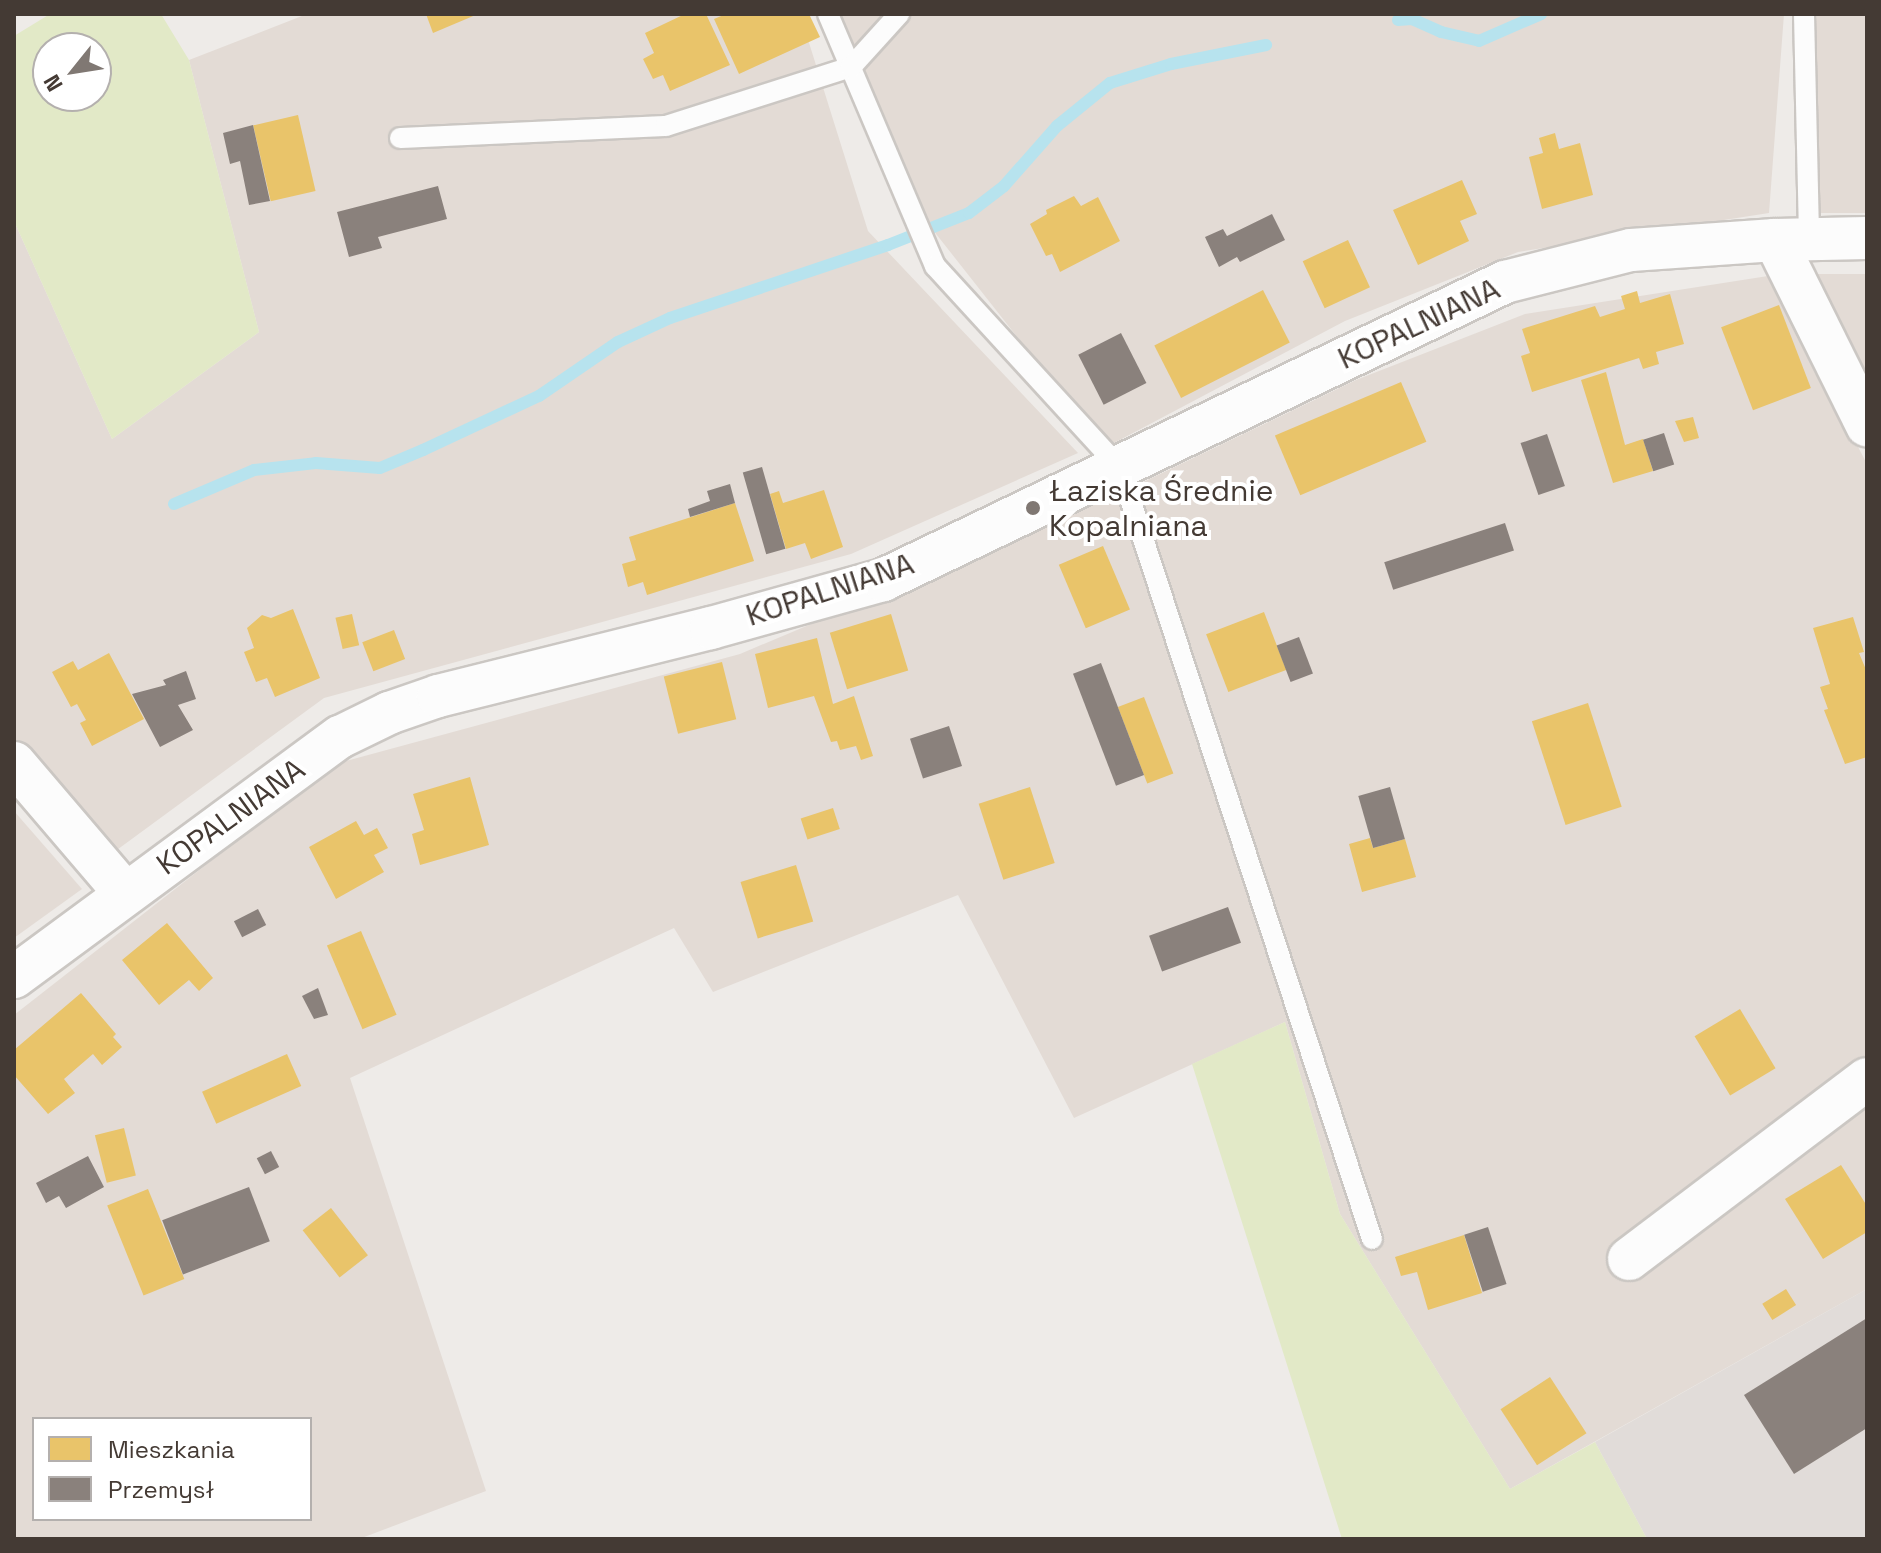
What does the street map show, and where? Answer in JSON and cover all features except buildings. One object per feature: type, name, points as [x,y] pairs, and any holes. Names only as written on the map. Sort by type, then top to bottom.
[{"type":"street","name":"KOPALNIANA","points":[[14,977],[340,737],[389,713],[438,696],[711,628],[883,580],[1505,282],[1631,250],[1792,239],[1867,238]]},
{"type":"street","points":[[1792,239],[1867,425]]},
{"type":"street","points":[[14,763],[125,893]]},
{"type":"street","points":[[1629,1259],[1867,1079]]},
{"type":"lane","points":[[828,14],[935,266],[1120,468],[1372,1239]]},
{"type":"lane","points":[[400,138],[666,126],[851,67],[899,14]]},
{"type":"lane","points":[[1792,239],[1804,14]]},
{"type":"shaded area","points":[[307,14],[800,14],[868,231],[1078,453],[851,554],[324,698],[110,855],[14,745],[14,221],[112,439],[259,332],[189,60]]},
{"type":"shaded area","points":[[841,14],[1784,14],[1769,213],[1518,252],[1345,321],[1114,443],[1063,395],[929,225]]},
{"type":"shaded area","points":[[1816,14],[1867,14],[1867,213],[1816,213]]},
{"type":"shaded area","points":[[1805,274],[1867,274],[1867,446]]},
{"type":"shaded area","points":[[1768,276],[1867,464],[1867,1289],[1510,1489],[1340,1214],[1285,1022],[1074,1118],[958,895],[713,992],[674,928],[350,1078],[486,1491],[359,1539],[14,1539],[14,1015],[335,764],[740,654],[1112,497],[1356,380],[1525,314]]},
{"type":"shaded area","points":[[14,811],[82,889],[14,938]]},
{"type":"shaded area","points":[[1867,1289],[1867,1539],[1647,1539],[1595,1442]]},
{"type":"green space","points":[[50,14],[161,14],[189,60],[259,332],[112,439],[14,221],[14,36]]},
{"type":"green space","points":[[1285,1022],[1340,1214],[1510,1489],[1595,1442],[1647,1539],[1342,1539],[1192,1064]]},
{"type":"waterway","points":[[1398,20],[1412,19],[1441,32],[1479,41],[1541,14]]},
{"type":"waterway","points":[[174,504],[254,470],[316,463],[380,468],[423,450],[539,396],[618,342],[670,318],[888,245],[969,213],[1004,186],[1057,126],[1110,83],[1171,64],[1266,45]]},
{"type":"place","name":"Łaziska Średnie Kopalniana","points":[[1033,508]]}]
